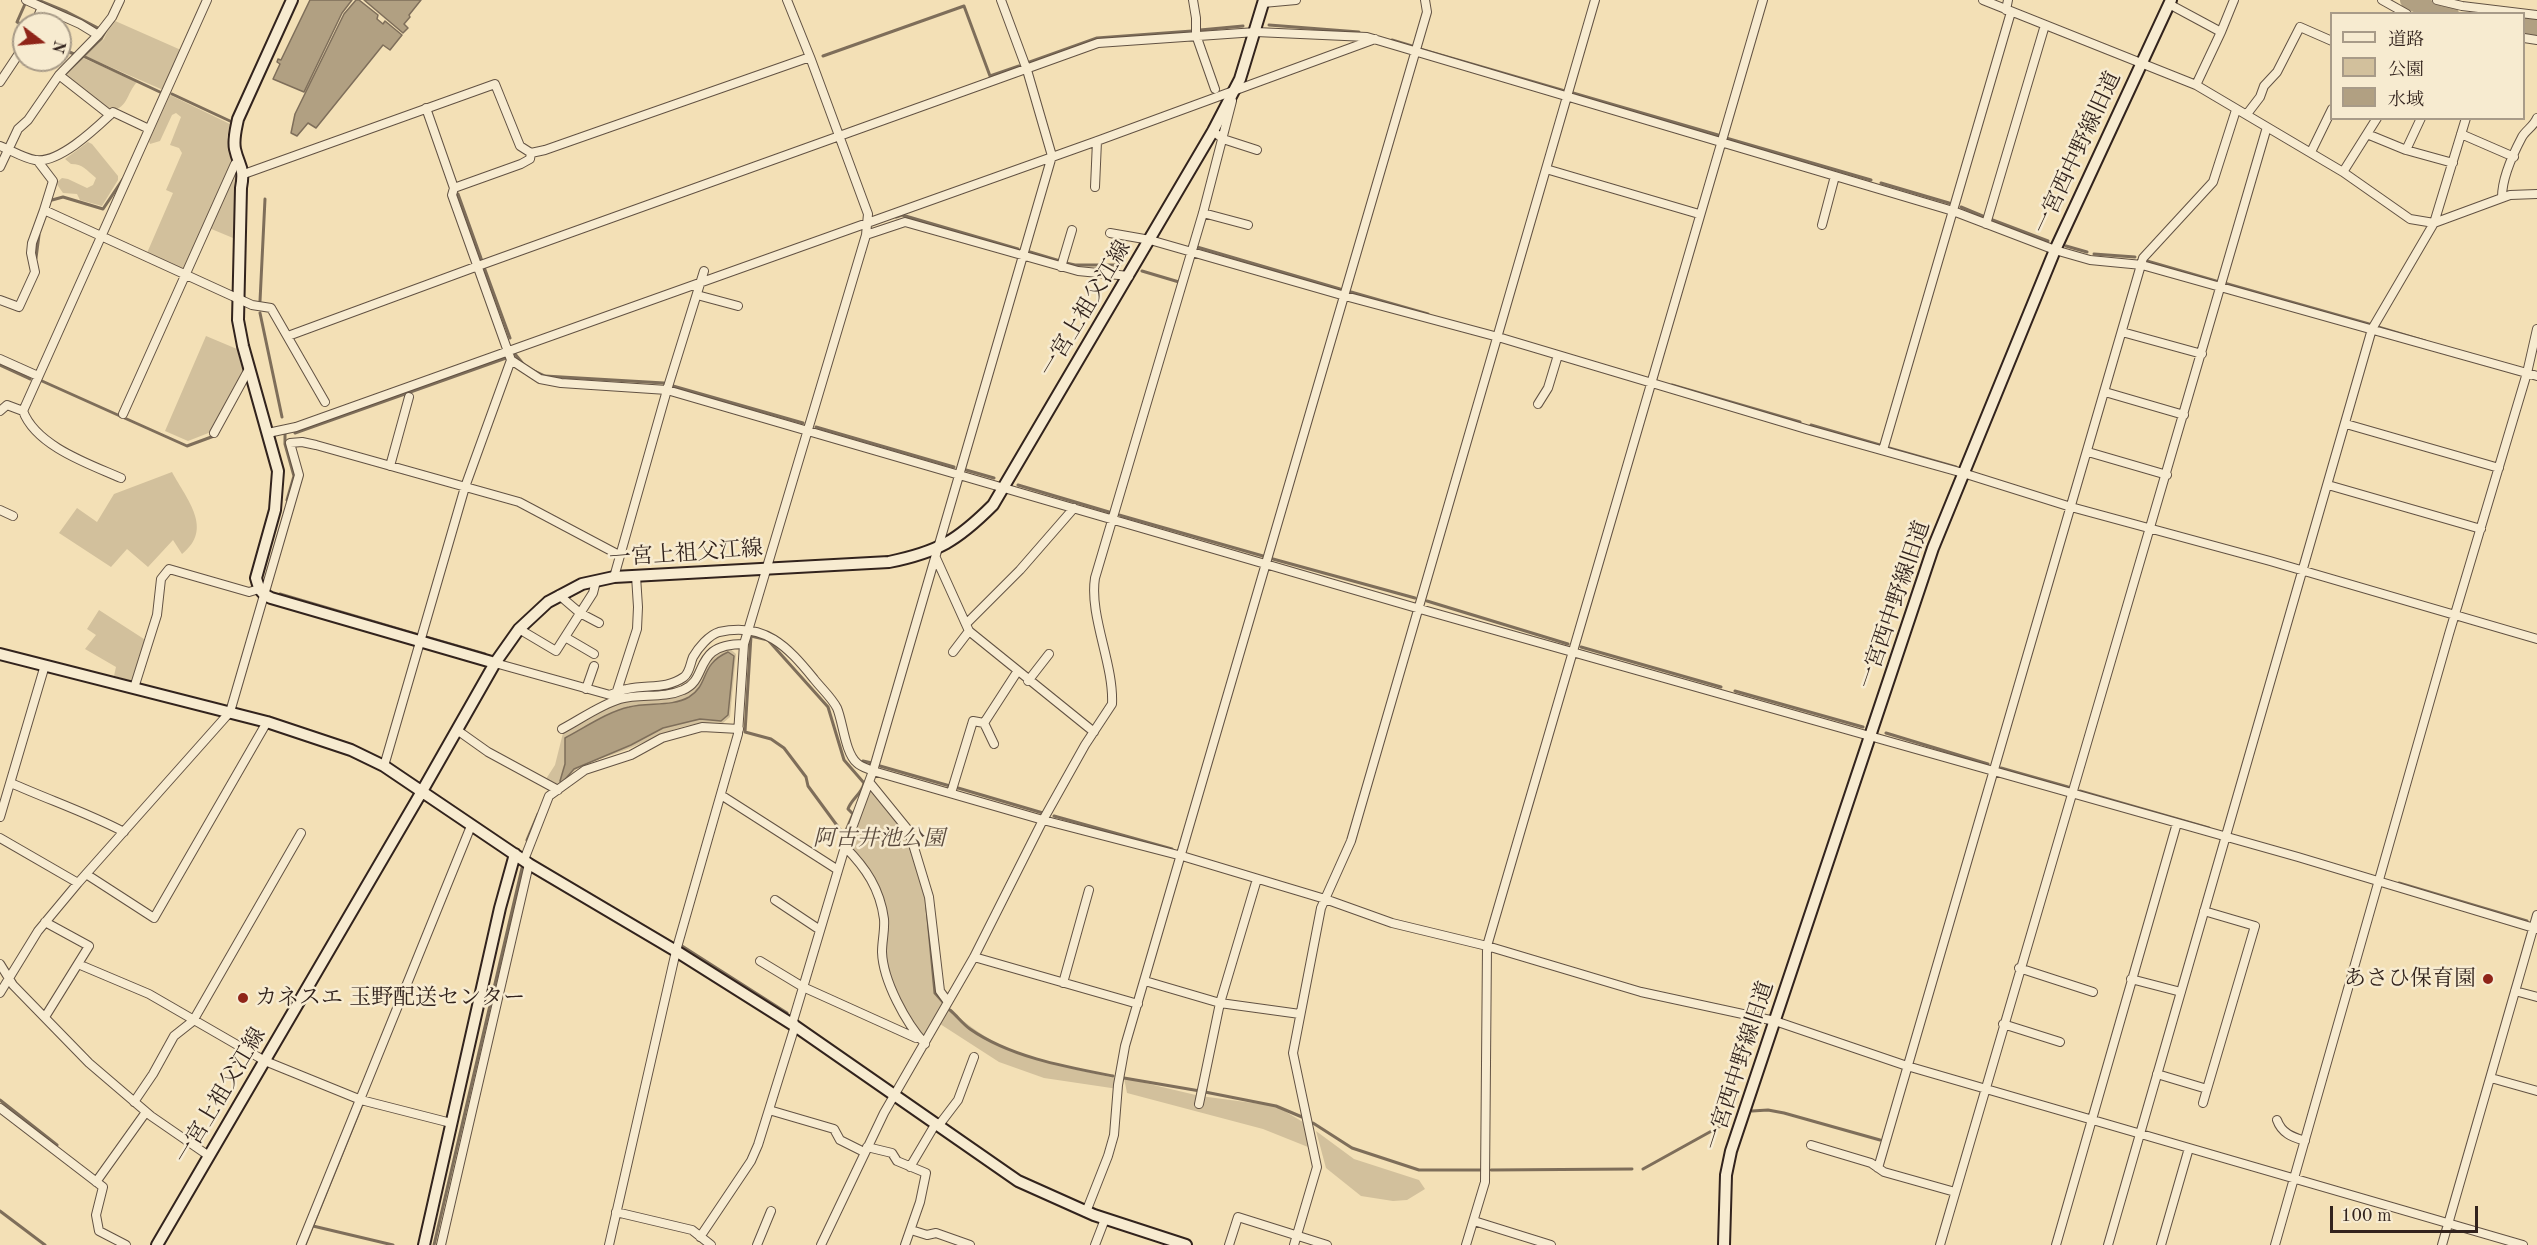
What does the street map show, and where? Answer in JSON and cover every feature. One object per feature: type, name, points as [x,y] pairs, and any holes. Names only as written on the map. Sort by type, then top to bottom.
[{"type":"street","points":[[28,0],[98,35]]},
{"type":"street","points":[[0,167],[4,147],[28,120],[59,75],[98,35],[112,17],[120,0]]},
{"type":"street","points":[[121,478],[59,451],[26,420],[23,411],[207,0]]},
{"type":"street","points":[[262,592],[256,578],[278,493],[278,471],[249,369],[238,320],[242,169],[234,142],[238,119],[292,0]]},
{"type":"street","points":[[609,1245],[676,951],[739,729],[744,644],[866,235],[868,214],[787,0]]},
{"type":"street","points":[[700,1237],[752,1161],[769,1110],[845,847],[870,783],[1052,156],[1027,70],[1001,0]]},
{"type":"street","points":[[1193,0],[1196,35],[1215,89]]},
{"type":"street","points":[[1263,1],[1296,0]]},
{"type":"street","points":[[1086,1212],[1114,1135],[1118,1085],[1125,1046],[1427,12],[1425,0]]},
{"type":"street","points":[[1294,1245],[1317,1167],[1293,1053],[1321,908],[1351,841],[1595,0]]},
{"type":"street","points":[[1466,1245],[1485,1182],[1487,946],[1762,0]]},
{"type":"street","points":[[1983,0],[2196,85],[2343,172],[2410,219],[2434,223],[2502,197],[2537,194]]},
{"type":"street","points":[[1883,450],[1953,211],[2008,11],[2008,0]]},
{"type":"street","points":[[2196,85],[2234,0]]},
{"type":"street","points":[[2382,0],[2403,12]]},
{"type":"street","points":[[2437,0],[2507,12],[2512,0]]},
{"type":"street","name":"一宮上祖父江線","points":[[156,1245],[495,663],[519,629],[548,602],[582,584],[614,577],[889,562],[938,553],[970,528],[993,505],[1213,131],[1235,91],[1256,32],[1263,1]]},
{"type":"street","points":[[2170,2],[2221,32]]},
{"type":"street","name":"一宮西中野線旧道","points":[[1724,1245],[1726,1174],[1731,1151],[1933,548],[2055,250],[2170,2]]},
{"type":"street","points":[[40,12],[42,7]]},
{"type":"street","points":[[1986,224],[2044,25]]},
{"type":"street","points":[[2247,114],[2260,97],[2264,86],[2277,72],[2300,27],[2330,40]]},
{"type":"street","points":[[288,336],[1098,43],[1256,32],[1319,33],[1375,39],[1721,144],[1953,211],[2055,250],[2090,260],[2142,265],[2537,376]]},
{"type":"street","points":[[268,433],[296,427],[1097,141],[1375,39]]},
{"type":"street","points":[[242,169],[495,84],[519,146],[531,153],[810,57]]},
{"type":"street","points":[[0,82],[12,64]]},
{"type":"street","points":[[59,75],[110,115]]},
{"type":"street","points":[[821,1245],[895,1094],[975,957],[1043,820],[1112,704],[1106,654],[1093,590],[1203,213],[1235,91]]},
{"type":"street","points":[[426,108],[454,188],[452,195],[511,360],[540,379],[667,390],[1572,653],[2177,823],[2535,928]]},
{"type":"street","points":[[1878,1168],[2143,258],[2213,182],[2236,110]]},
{"type":"street","points":[[2311,152],[2330,111]]},
{"type":"street","points":[[37,160],[56,156],[64,151],[87,136],[113,112],[149,129]]},
{"type":"street","points":[[2502,197],[2502,186],[2523,135],[2537,118]]},
{"type":"street","points":[[2343,172],[2377,120]]},
{"type":"street","points":[[2406,150],[2420,120]]},
{"type":"street","points":[[2108,1245],[2372,329],[2434,223],[2465,120]]},
{"type":"street","points":[[1940,1245],[2070,793],[2167,475],[2267,126]]},
{"type":"street","points":[[1213,131],[1223,139],[1257,150]]},
{"type":"street","points":[[2367,134],[2406,150],[2453,163]]},
{"type":"street","points":[[2461,134],[2514,157]]},
{"type":"street","points":[[1095,187],[1097,141]]},
{"type":"street","points":[[0,300],[19,307],[35,272],[31,253],[52,181],[37,160],[4,147]]},
{"type":"street","points":[[454,188],[520,164],[530,159],[531,153]]},
{"type":"street","points":[[123,414],[235,164],[242,169]]},
{"type":"street","points":[[1546,169],[1699,214]]},
{"type":"street","points":[[1822,225],[1835,176]]},
{"type":"street","points":[[44,210],[252,305],[272,308],[324,402]]},
{"type":"street","points":[[1203,213],[1248,225]]},
{"type":"street","points":[[866,235],[905,222],[1078,272],[1129,276]]},
{"type":"street","points":[[1061,267],[1072,230]]},
{"type":"street","points":[[1110,233],[1150,240],[1498,337],[1806,429],[1964,473],[2072,507],[2537,639]]},
{"type":"street","points":[[614,577],[667,390],[704,271]]},
{"type":"street","points":[[697,295],[738,306]]},
{"type":"street","points":[[2275,1245],[2455,615],[2527,373],[2537,329]]},
{"type":"street","points":[[2122,332],[2202,354]]},
{"type":"street","points":[[1538,404],[1548,388],[1558,355]]},
{"type":"street","points":[[0,359],[38,376]]},
{"type":"street","points":[[384,766],[465,487],[511,360]]},
{"type":"street","points":[[214,433],[249,369]]},
{"type":"street","points":[[2105,392],[2184,415]]},
{"type":"street","points":[[390,466],[409,397]]},
{"type":"street","points":[[0,411],[7,405],[23,411]]},
{"type":"street","points":[[2346,424],[2499,468]]},
{"type":"street","points":[[0,993],[45,922],[230,712],[262,592],[299,475],[290,444],[309,443],[519,502],[619,555]]},
{"type":"street","points":[[2088,452],[2167,475]]},
{"type":"street","points":[[2328,485],[2481,529]]},
{"type":"street","points":[[952,652],[967,628],[1074,508]]},
{"type":"street","points":[[0,510],[13,516]]},
{"type":"street","points":[[938,553],[967,628],[1017,672],[1094,732]]},
{"type":"street","points":[[134,688],[157,615],[161,579],[169,569],[249,592],[262,592],[421,642],[610,695],[627,689],[658,688],[675,683],[687,675],[693,657],[703,643],[717,633],[749,629],[767,634],[783,645],[802,664],[836,707],[844,735],[857,763],[873,771],[1043,820],[1182,856],[1325,899],[1392,923],[1487,946],[1641,992],[1775,1021],[1907,1066],[2523,1245]]},
{"type":"street","points":[[613,702],[637,629],[636,576]]},
{"type":"street","points":[[519,629],[556,651],[593,593],[596,581]]},
{"type":"street","points":[[559,596],[599,623]]},
{"type":"street","points":[[565,637],[594,654]]},
{"type":"street","points":[[562,729],[621,698],[654,696],[686,690],[696,678],[705,659],[716,649],[727,644],[744,644]]},
{"type":"street","points":[[0,654],[267,722],[351,750],[384,766],[522,859],[676,951],[795,1026],[1018,1181],[1086,1212],[1186,1245]]},
{"type":"street","points":[[1028,681],[1049,654]]},
{"type":"street","points":[[0,817],[2,801],[11,783],[45,665]]},
{"type":"street","points":[[586,688],[594,666]]},
{"type":"street","points":[[984,723],[1017,672]]},
{"type":"street","points":[[86,874],[154,918],[267,722]]},
{"type":"street","points":[[951,793],[974,722],[984,723]]},
{"type":"street","points":[[984,723],[994,744]]},
{"type":"street","points":[[424,1245],[500,908],[549,796],[585,770],[631,755],[662,738],[702,727],[739,729]]},
{"type":"street","points":[[457,730],[488,752],[558,790]]},
{"type":"street","points":[[11,783],[73,810],[89,814],[124,832]]},
{"type":"street","points":[[870,783],[909,831],[928,897],[940,991],[948,1002]]},
{"type":"street","points":[[721,795],[838,870]]},
{"type":"street","points":[[2056,1245],[2177,823]]},
{"type":"street","points":[[302,1245],[471,826]]},
{"type":"street","points":[[134,1102],[174,1036],[193,1021],[301,833]]},
{"type":"street","points":[[0,838],[78,883]]},
{"type":"street","points":[[845,847],[862,864],[873,881],[884,921],[882,952],[887,972],[899,1008],[910,1029],[925,1044]]},
{"type":"street","points":[[441,1245],[501,976],[522,859]]},
{"type":"street","points":[[1199,1104],[1220,1003],[1257,879]]},
{"type":"street","points":[[1063,982],[1089,890]]},
{"type":"street","points":[[775,900],[820,930]]},
{"type":"street","points":[[2203,1103],[2256,922],[2204,911]]},
{"type":"street","points":[[2442,1245],[2537,915]]},
{"type":"street","points":[[45,922],[89,946],[45,1017]]},
{"type":"street","points":[[975,957],[1138,1004]]},
{"type":"street","points":[[760,961],[803,987],[925,1044]]},
{"type":"street","points":[[0,964],[13,985],[89,1064],[146,1112],[209,1156]]},
{"type":"street","points":[[78,964],[149,994],[265,1061],[361,1100],[451,1123]]},
{"type":"street","points":[[2019,968],[2093,992]]},
{"type":"street","points":[[2131,979],[2181,992]]},
{"type":"street","points":[[1145,981],[1220,1003],[1300,1014]]},
{"type":"street","points":[[2516,991],[2537,997]]},
{"type":"street","points":[[2003,1024],[2060,1042]]},
{"type":"street","points":[[910,1167],[938,1124],[958,1100],[974,1057]]},
{"type":"street","points":[[2157,1074],[2207,1089]]},
{"type":"street","points":[[2491,1078],[2537,1091]]},
{"type":"street","points":[[1,1109],[103,1187],[96,1215],[99,1231],[126,1245]]},
{"type":"street","points":[[769,1110],[834,1129],[840,1140],[866,1150],[892,1153],[897,1161],[926,1173],[920,1202],[905,1245]]},
{"type":"street","points":[[96,1182],[146,1112]]},
{"type":"street","points":[[2277,1120],[2279,1127],[2289,1136],[2305,1141]]},
{"type":"street","points":[[1811,1145],[1871,1163],[1884,1173],[1955,1192]]},
{"type":"street","points":[[2161,1245],[2189,1148]]},
{"type":"street","points":[[756,1245],[771,1211]]},
{"type":"street","points":[[616,1212],[692,1230],[711,1245]]},
{"type":"street","points":[[1229,1245],[1238,1217],[1327,1245]]},
{"type":"street","points":[[1095,1245],[1105,1219]]},
{"type":"street","points":[[1474,1221],[1551,1245]]},
{"type":"street","points":[[911,1230],[927,1235],[936,1233],[970,1245]]},
{"type":"green space","points":[[113,20],[181,50],[163,90],[85,56],[104,39],[107,32],[104,30]]},
{"type":"green space","points":[[83,58],[137,82],[123,105],[108,111],[65,76],[72,72],[72,69]]},
{"type":"green space","points":[[170,95],[230,124],[227,138],[234,161],[187,266],[182,269],[147,253],[173,193],[166,190],[182,153],[179,148],[170,145],[181,117],[176,113],[172,115],[160,141],[150,144],[149,141]]},
{"type":"green space","points":[[88,142],[118,176],[118,180],[102,206],[80,200],[77,194],[63,193],[56,183],[62,178],[87,188],[93,185],[96,178],[82,166],[71,164],[65,159]]},
{"type":"green space","points":[[235,168],[237,174],[233,238],[209,228]]},
{"type":"green space","points":[[206,336],[237,349],[243,372],[211,432],[188,441],[165,431]]},
{"type":"green space","points":[[172,472],[195,514],[197,524],[196,535],[182,554],[173,540],[148,567],[127,549],[111,567],[59,533],[77,508],[97,522],[114,494]]},
{"type":"green space","points":[[99,610],[147,641],[132,681],[114,676],[116,667],[85,649],[96,635],[87,629]]},
{"type":"green space","points":[[728,647],[736,654],[730,717],[723,723],[695,724],[672,730],[582,766],[561,786],[546,779],[555,765],[563,733],[603,710],[625,701],[669,698],[684,693],[695,683],[712,657]]},
{"type":"green space","name":"阿古井池公園","points":[[870,783],[903,822],[929,897],[946,1007],[973,1029],[998,1044],[1049,1063],[1119,1079],[1118,1089],[1044,1078],[999,1062],[937,1022],[925,1044],[911,1029],[884,961],[880,899],[845,847]]},
{"type":"green space","points":[[1124,1078],[1200,1096],[1276,1106],[1308,1125],[1313,1149],[1263,1129],[1127,1093]]},
{"type":"green space","points":[[1316,1131],[1354,1159],[1419,1180],[1425,1189],[1407,1200],[1393,1201],[1361,1196],[1326,1168]]},
{"type":"water","points":[[310,0],[352,0],[342,13],[304,92],[273,79],[280,64],[277,62],[278,59],[281,60]]},
{"type":"water","points":[[356,0],[378,15],[377,19],[383,24],[385,21],[402,35],[390,50],[383,45],[316,128],[308,123],[297,136],[291,133],[295,114],[344,14]]},
{"type":"water","points":[[364,0],[421,0],[404,24],[408,28],[403,33]]},
{"type":"water","points":[[728,652],[734,656],[728,715],[721,721],[700,719],[663,728],[631,745],[574,769],[561,784],[565,764],[565,738],[621,709],[675,702],[689,697],[696,692],[713,663]]},
{"type":"waterway","points":[[38,0],[98,28]]},
{"type":"waterway","points":[[2409,0],[2440,12]]},
{"type":"waterway","points":[[21,12],[25,4]]},
{"type":"waterway","points":[[823,56],[964,6],[990,76],[1019,66]]},
{"type":"waterway","points":[[1269,25],[1359,32]]},
{"type":"waterway","points":[[1200,30],[1243,26]]},
{"type":"waterway","points":[[2525,26],[2537,28]]},
{"type":"waterway","points":[[1027,63],[1097,38],[1192,31]]},
{"type":"waterway","points":[[65,74],[101,39],[105,32]]},
{"type":"waterway","points":[[1392,40],[1412,46]]},
{"type":"waterway","points":[[1420,49],[1565,91]]},
{"type":"waterway","points":[[83,56],[162,93]]},
{"type":"waterway","points":[[1573,93],[1718,135]]},
{"type":"waterway","points":[[172,94],[230,121]]},
{"type":"waterway","points":[[1726,138],[1871,180]]},
{"type":"waterway","points":[[52,200],[63,197],[103,209],[123,179]]},
{"type":"waterway","points":[[1881,183],[1949,203]]},
{"type":"waterway","points":[[458,194],[482,261]]},
{"type":"waterway","points":[[260,301],[265,199]]},
{"type":"waterway","points":[[1961,207],[1985,217]]},
{"type":"waterway","points":[[896,217],[902,215],[1018,249]]},
{"type":"waterway","points":[[1990,219],[2048,241]]},
{"type":"waterway","points":[[36,258],[39,235]]},
{"type":"waterway","points":[[2066,246],[2087,252]]},
{"type":"waterway","points":[[1197,247],[1340,289]]},
{"type":"waterway","points":[[1030,252],[1060,261]]},
{"type":"waterway","points":[[2094,254],[2135,257]]},
{"type":"waterway","points":[[2147,261],[2216,281]]},
{"type":"waterway","points":[[1066,263],[1120,265]]},
{"type":"waterway","points":[[484,267],[510,338]]},
{"type":"waterway","points":[[1142,271],[1179,282]]},
{"type":"waterway","points":[[2224,283],[2369,324]]},
{"type":"waterway","points":[[1351,292],[1428,314]]},
{"type":"waterway","points":[[260,313],[282,417]]},
{"type":"waterway","points":[[2378,327],[2425,341]]},
{"type":"waterway","points":[[515,354],[524,365]]},
{"type":"waterway","points":[[295,433],[506,358]]},
{"type":"waterway","points":[[0,365],[30,379]]},
{"type":"waterway","points":[[532,370],[545,376],[664,383]]},
{"type":"waterway","points":[[42,381],[187,446],[214,436]]},
{"type":"waterway","points":[[1672,385],[1800,422]]},
{"type":"waterway","points":[[673,386],[803,423]]},
{"type":"waterway","points":[[1811,425],[1880,445]]},
{"type":"waterway","points":[[816,427],[954,467]]},
{"type":"waterway","points":[[285,430],[285,444],[294,476],[287,500]]},
{"type":"waterway","points":[[1889,448],[1956,467]]},
{"type":"waterway","points":[[966,470],[994,478]]},
{"type":"waterway","points":[[1018,485],[1109,512]]},
{"type":"waterway","points":[[1119,515],[1263,556]]},
{"type":"waterway","points":[[1273,559],[1415,598]]},
{"type":"waterway","points":[[280,594],[419,635]]},
{"type":"waterway","points":[[1427,601],[1568,644]]},
{"type":"waterway","points":[[751,636],[768,640],[828,707],[844,760],[864,783],[848,809],[853,814],[844,835],[808,786],[806,777],[784,748],[771,739],[745,732],[751,636]]},
{"type":"waterway","points":[[426,637],[485,654]]},
{"type":"waterway","points":[[1581,647],[1721,687]]},
{"type":"waterway","points":[[1735,691],[1863,727]]},
{"type":"waterway","points":[[1886,733],[1988,764]]},
{"type":"waterway","points":[[863,761],[872,763]]},
{"type":"waterway","points":[[880,766],[950,786]]},
{"type":"waterway","points":[[2001,768],[2068,787]]},
{"type":"waterway","points":[[958,788],[1043,813]]},
{"type":"waterway","points":[[2080,791],[2209,828]]},
{"type":"waterway","points":[[527,840],[538,814]]},
{"type":"waterway","points":[[1054,816],[1172,849]]},
{"type":"waterway","points":[[905,830],[912,852]]},
{"type":"waterway","points":[[434,1245],[522,868]]},
{"type":"waterway","points":[[2399,883],[2527,921]]},
{"type":"waterway","points":[[927,908],[935,993],[943,1002]]},
{"type":"waterway","points":[[682,946],[787,1013]]},
{"type":"waterway","points":[[950,1010],[970,1029],[1020,1054],[1113,1076]]},
{"type":"waterway","points":[[1124,1078],[1200,1091]]},
{"type":"waterway","points":[[1205,1092],[1276,1106],[1302,1117]]},
{"type":"waterway","points":[[0,1100],[57,1145]]},
{"type":"waterway","points":[[305,1245],[361,1107]]},
{"type":"waterway","points":[[1752,1111],[1768,1110],[1784,1113],[1880,1140]]},
{"type":"waterway","points":[[1313,1123],[1352,1148],[1419,1170],[1482,1170]]},
{"type":"waterway","points":[[1643,1169],[1726,1123]]},
{"type":"waterway","points":[[1491,1170],[1632,1169]]},
{"type":"waterway","points":[[0,1211],[45,1245]]},
{"type":"waterway","points":[[313,1226],[393,1245]]},
{"type":"place","name":"あさひ保育園","points":[[2488,979]]},
{"type":"place","name":"カネスエ 玉野配送センター","points":[[243,998]]}]
